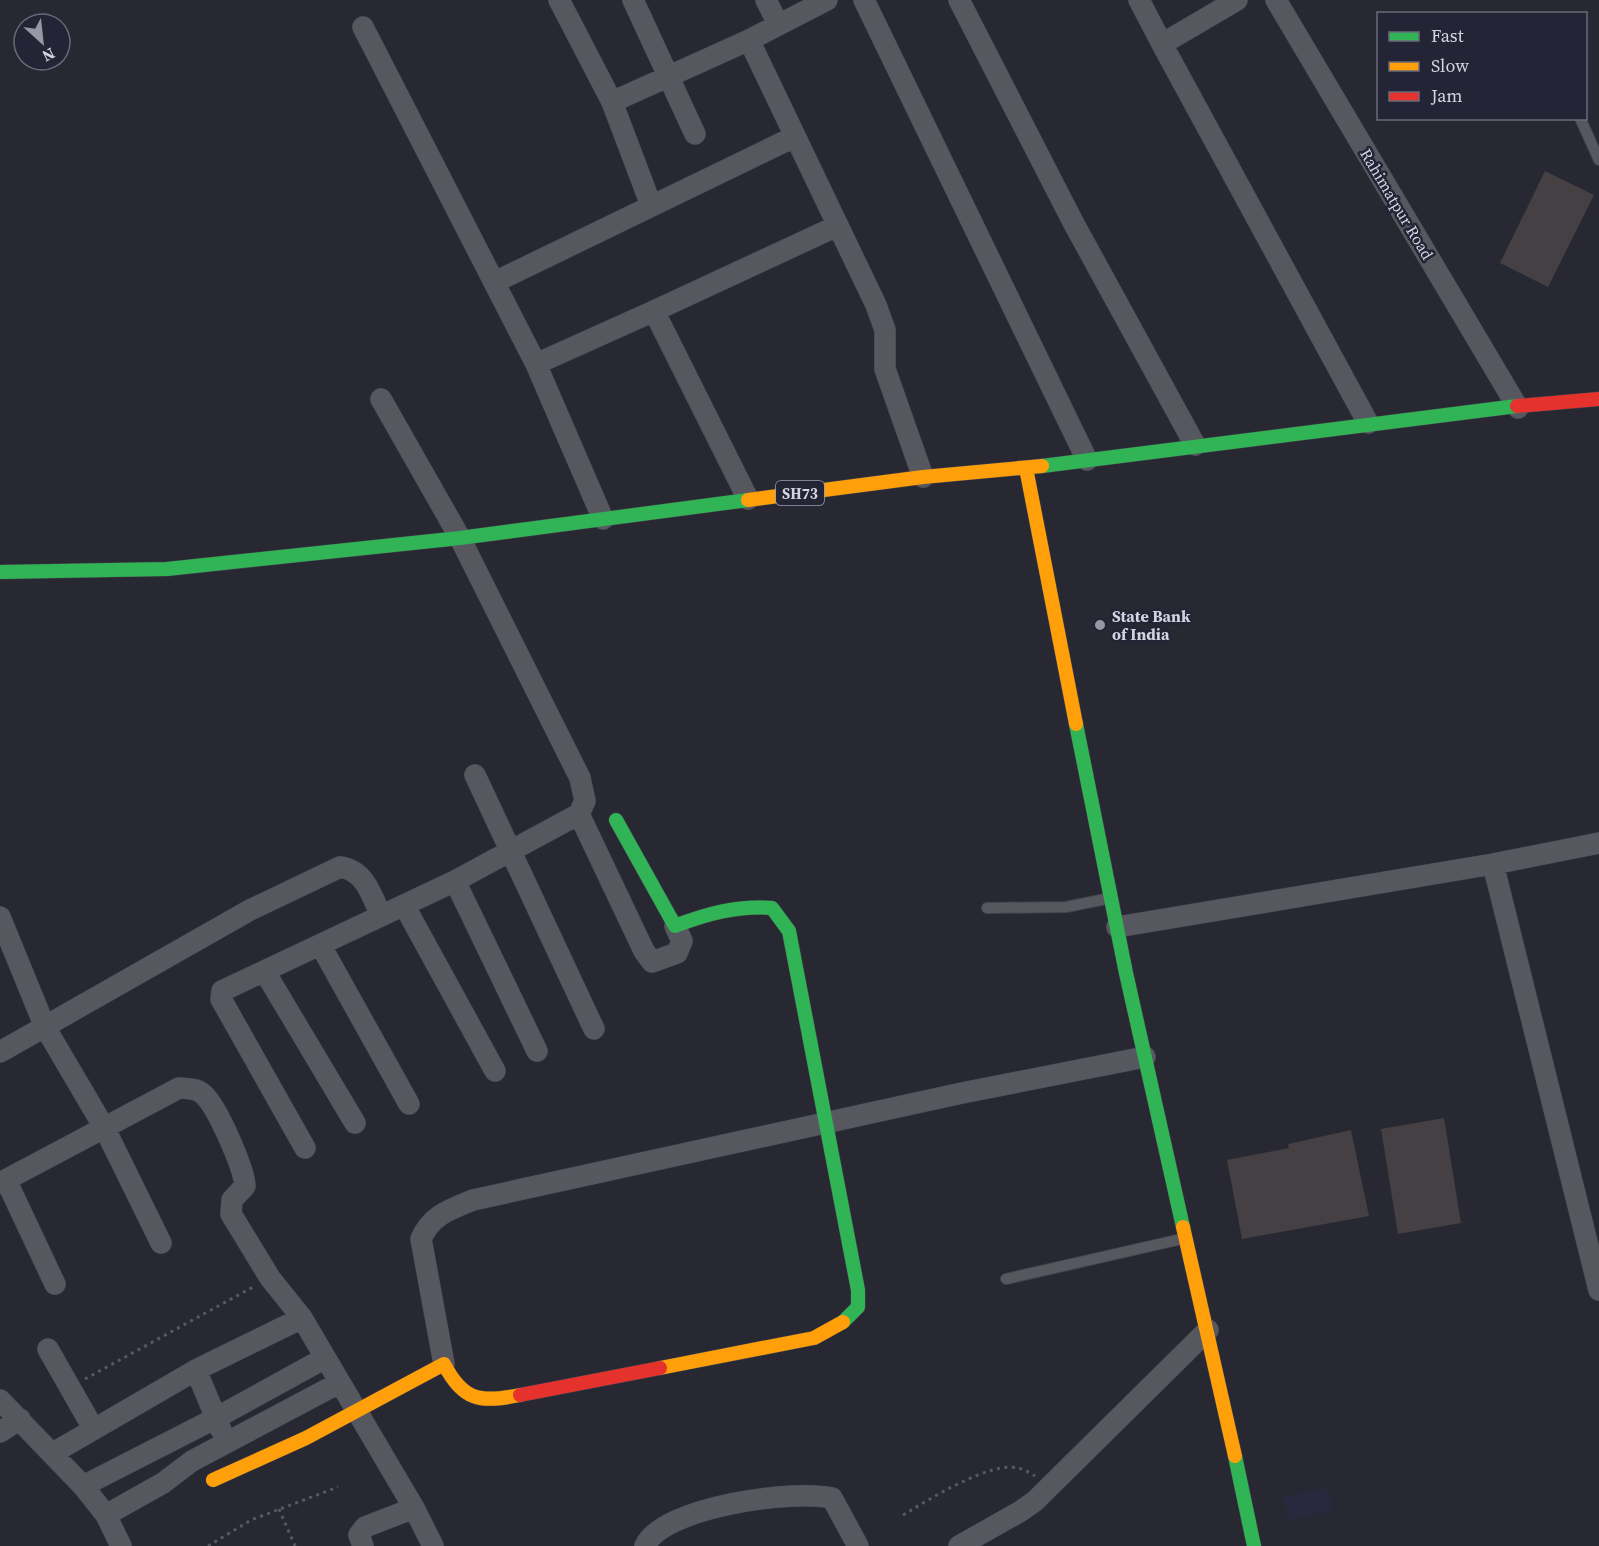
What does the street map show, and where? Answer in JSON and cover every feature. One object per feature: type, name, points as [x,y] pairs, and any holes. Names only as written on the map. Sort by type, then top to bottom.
[{"type":"street","points":[[559,0],[612,102],[651,205]]},
{"type":"street","points":[[633,0],[695,134]]},
{"type":"street","points":[[766,0],[778,24]]},
{"type":"street","points":[[612,102],[748,40],[828,0]]},
{"type":"street","points":[[864,0],[1087,460]]},
{"type":"street","points":[[959,0],[1073,222],[1195,445]]},
{"type":"street","points":[[1139,0],[1368,423]]},
{"type":"street","points":[[1162,44],[1237,0]]},
{"type":"street","name":"Rahimatpur Road","points":[[1276,0],[1518,408]]},
{"type":"street","points":[[363,27],[536,364],[603,519]]},
{"type":"street","points":[[748,40],[879,313],[885,330],[885,369],[923,477]]},
{"type":"street","points":[[495,282],[794,137]]},
{"type":"street","points":[[536,364],[837,226]]},
{"type":"street","points":[[654,311],[748,499]]},
{"type":"street","points":[[305,1148],[221,999],[222,991],[321,946],[512,852],[579,813],[585,801],[580,778],[460,538],[381,399]]},
{"type":"street","name":"SH73","points":[[0,572],[166,569],[460,538],[923,477],[1026,468],[1368,423],[1599,399]]},
{"type":"street","points":[[1026,468],[1117,927],[1254,1546]]},
{"type":"street","points":[[475,775],[594,1029]]},
{"type":"street","points":[[579,813],[644,951],[652,962],[677,953],[682,941],[616,820]]},
{"type":"street","points":[[1117,927],[1493,864],[1599,843]]},
{"type":"street","points":[[1493,864],[1599,1286]]},
{"type":"street","points":[[0,1052],[250,910],[340,867],[352,868],[360,875],[381,916]]},
{"type":"street","points":[[454,881],[537,1051]]},
{"type":"street","points":[[404,904],[495,1071]]},
{"type":"street","points":[[675,926],[691,919],[756,906],[772,908],[782,919],[789,932],[826,1125],[858,1290],[858,1307],[843,1322],[814,1338],[515,1396],[474,1399],[455,1387],[444,1364],[422,1239],[427,1225],[443,1212],[473,1200],[826,1125],[962,1093],[1145,1057]]},
{"type":"street","points":[[0,917],[45,1028],[105,1128],[161,1243]]},
{"type":"street","points":[[321,946],[410,1104]]},
{"type":"street","points":[[266,972],[355,1123]]},
{"type":"street","points":[[55,1284],[3,1182],[179,1088],[195,1089],[206,1097],[241,1164],[245,1186],[232,1200],[231,1214],[270,1278],[302,1318],[414,1508],[433,1546]]},
{"type":"street","points":[[53,1453],[196,1370],[302,1318]]},
{"type":"street","points":[[959,1546],[1021,1511],[1052,1484],[1208,1330]]},
{"type":"street","points":[[48,1349],[93,1428]]},
{"type":"street","points":[[83,1486],[216,1418],[325,1358]]},
{"type":"street","points":[[213,1480],[306,1438],[444,1364]]},
{"type":"street","points":[[196,1370],[237,1469]]},
{"type":"street","points":[[106,1515],[163,1483],[192,1461],[339,1383]]},
{"type":"street","points":[[0,1400],[83,1486],[106,1515],[121,1546]]},
{"type":"street","points":[[0,1432],[20,1419]]},
{"type":"street","points":[[645,1546],[648,1539],[669,1524],[727,1504],[780,1496],[818,1495],[832,1498],[858,1546]]},
{"type":"street","points":[[363,1546],[359,1535],[365,1527],[414,1508]]},
{"type":"lane","points":[[1581,120],[1599,160]]},
{"type":"lane","points":[[987,908],[1066,907],[1111,898]]},
{"type":"lane","points":[[1006,1279],[1186,1238]]},
{"type":"path","points":[[70,1387],[270,1278]]},
{"type":"path","points":[[903,1515],[946,1489],[981,1473],[1017,1467],[1052,1484]]},
{"type":"path","points":[[208,1546],[251,1520],[338,1487]]},
{"type":"path","points":[[279,1509],[295,1546]]},
{"type":"shaded area","points":[[1327,1488],[1333,1510],[1289,1520],[1283,1497]]},
{"type":"building","points":[[1545,171],[1594,195],[1548,287],[1500,263]]},
{"type":"building","points":[[1444,1118],[1461,1223],[1398,1234],[1381,1129]]},
{"type":"building","points":[[1351,1130],[1369,1216],[1242,1239],[1227,1160],[1289,1148],[1288,1144]]},
{"type":"traffic: fast","points":[[1042,466],[1517,406]]},
{"type":"traffic: fast","points":[[0,572],[167,569],[460,538],[748,500]]},
{"type":"traffic: fast","points":[[1076,724],[1126,973],[1183,1227]]},
{"type":"traffic: fast","points":[[616,820],[675,926],[722,911],[759,907],[772,908],[789,931],[858,1290],[858,1307],[843,1322]]},
{"type":"traffic: fast","points":[[1235,1456],[1254,1546]]},
{"type":"traffic: slow","points":[[748,500],[923,477],[1042,466]]},
{"type":"traffic: slow","points":[[1026,468],[1076,724]]},
{"type":"traffic: slow","points":[[1183,1227],[1235,1456]]},
{"type":"traffic: slow","points":[[660,1368],[814,1338],[843,1322]]},
{"type":"traffic: slow","points":[[213,1480],[306,1438],[444,1364],[458,1386],[474,1396],[494,1399],[520,1395]]},
{"type":"traffic: jam","points":[[1517,406],[1599,399]]},
{"type":"traffic: jam","points":[[520,1395],[660,1368]]},
{"type":"place","name":"State Bank of India","points":[[1100,625]]}]
